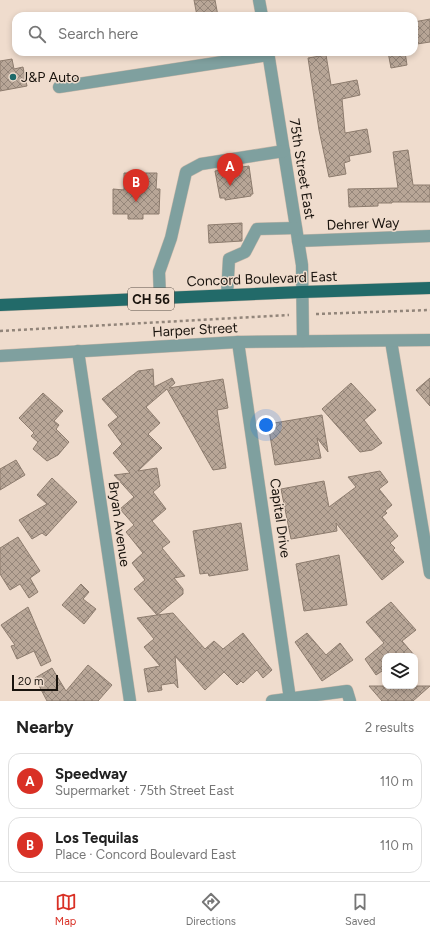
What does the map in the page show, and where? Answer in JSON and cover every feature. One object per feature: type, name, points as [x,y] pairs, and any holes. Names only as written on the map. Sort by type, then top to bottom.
[{"type":"main road","name":"Concord Boulevard East","points":[[0,306],[227,295],[430,288]]},
{"type":"street","points":[[259,0],[261,12]]},
{"type":"street","points":[[59,88],[256,56]]},
{"type":"street","name":"75th Street East","points":[[268,56],[302,265],[303,341]]},
{"type":"street","points":[[160,298],[159,272],[171,238],[186,172],[201,164],[284,151]]},
{"type":"street","points":[[227,295],[229,259],[245,252],[257,229],[296,228]]},
{"type":"street","name":"Dehrer Way","points":[[298,241],[430,236]]},
{"type":"street","name":"Harper Street","points":[[0,356],[238,342],[430,340]]},
{"type":"street","points":[[391,341],[430,573]]},
{"type":"street","name":"Capital Drive","points":[[238,342],[290,699]]},
{"type":"street","name":"Bryan Avenue","points":[[78,351],[130,701]]},
{"type":"street","points":[[272,701],[347,691],[350,701]]},
{"type":"path","points":[[0,330],[430,310]]},
{"type":"building","points":[[194,0],[215,0],[217,12],[196,12]]},
{"type":"building","points":[[430,19],[430,42],[418,44],[418,21]]},
{"type":"building","points":[[326,56],[331,85],[357,80],[360,95],[342,99],[345,133],[367,129],[371,152],[349,156],[350,161],[344,163],[346,174],[329,177],[319,130],[308,58]]},
{"type":"building","points":[[389,56],[406,56],[407,65],[391,68]]},
{"type":"building","name":"J&P Auto","points":[[12,59],[14,69],[23,67],[27,86],[0,91],[0,61]]},
{"type":"building","points":[[408,150],[413,185],[430,185],[430,202],[392,202],[378,203],[378,206],[349,207],[348,189],[398,188],[393,152]]},
{"type":"building","points":[[249,166],[253,194],[251,194],[251,196],[225,200],[225,198],[220,198],[215,171]]},
{"type":"building","points":[[124,173],[157,173],[156,189],[160,189],[159,214],[143,214],[143,219],[128,219],[128,214],[113,214],[113,189],[124,190]]},
{"type":"building","points":[[242,223],[242,241],[209,243],[208,225]]},
{"type":"building","points":[[153,369],[154,387],[172,378],[175,383],[169,388],[223,379],[228,408],[217,410],[226,468],[213,470],[167,389],[146,407],[160,423],[148,434],[162,448],[138,471],[157,468],[160,486],[153,492],[166,509],[152,521],[170,542],[162,548],[185,576],[174,578],[183,589],[183,594],[157,615],[134,589],[145,580],[132,563],[143,553],[126,532],[134,525],[120,509],[134,497],[114,475],[130,473],[113,453],[122,444],[108,425],[118,417],[102,399],[138,371]]},
{"type":"building","points":[[430,378],[430,406],[416,390]]},
{"type":"building","points":[[351,383],[376,410],[364,420],[382,443],[372,450],[360,452],[322,409]]},
{"type":"building","points":[[43,393],[63,411],[54,421],[59,425],[56,429],[69,442],[58,455],[47,461],[33,449],[38,442],[31,436],[34,433],[19,418]]},
{"type":"building","points":[[322,415],[328,452],[317,438],[321,458],[275,465],[268,424]]},
{"type":"building","points":[[16,460],[25,475],[0,490],[0,469]]},
{"type":"building","points":[[380,471],[388,482],[379,489],[392,505],[385,511],[387,513],[382,517],[398,536],[390,543],[395,548],[393,550],[404,562],[382,580],[336,523],[337,531],[291,539],[281,489],[324,481],[329,507],[356,487],[348,477]]},
{"type":"building","points":[[52,478],[77,502],[46,536],[42,533],[32,539],[19,520],[47,504],[37,495]]},
{"type":"building","points":[[241,523],[248,570],[209,576],[208,573],[200,574],[193,531]]},
{"type":"building","points":[[18,537],[40,571],[30,578],[38,592],[29,598],[20,584],[10,590],[0,574],[0,548]]},
{"type":"building","points":[[339,555],[347,605],[304,611],[296,564]]},
{"type":"building","points":[[81,584],[89,592],[83,599],[96,609],[84,624],[62,605]]},
{"type":"building","points":[[391,602],[416,630],[402,641],[412,653],[382,653],[382,671],[376,675],[365,659],[384,643],[366,622]]},
{"type":"building","points":[[28,607],[51,661],[41,666],[34,651],[17,659],[11,646],[15,645],[1,625]]},
{"type":"building","points":[[173,613],[205,649],[214,641],[223,649],[243,633],[272,670],[263,678],[257,670],[243,683],[241,681],[237,685],[224,672],[205,690],[175,656],[178,688],[174,683],[161,685],[162,690],[148,692],[144,669],[160,666],[144,647],[154,639],[137,618]]},
{"type":"building","points":[[307,633],[326,655],[340,643],[353,660],[322,681],[295,642]]},
{"type":"building","points":[[88,665],[112,685],[98,701],[47,701],[35,678],[52,668],[66,691]]},
{"type":"building","points":[[369,686],[382,686],[382,689],[418,689],[418,686],[430,686],[413,701],[382,701]]},
{"type":"place","name":"J&P Auto","points":[[13,77]]},
{"type":"place","name":"Speedway","points":[[230,186]]},
{"type":"place","name":"Los Tequilas","points":[[136,202]]}]
